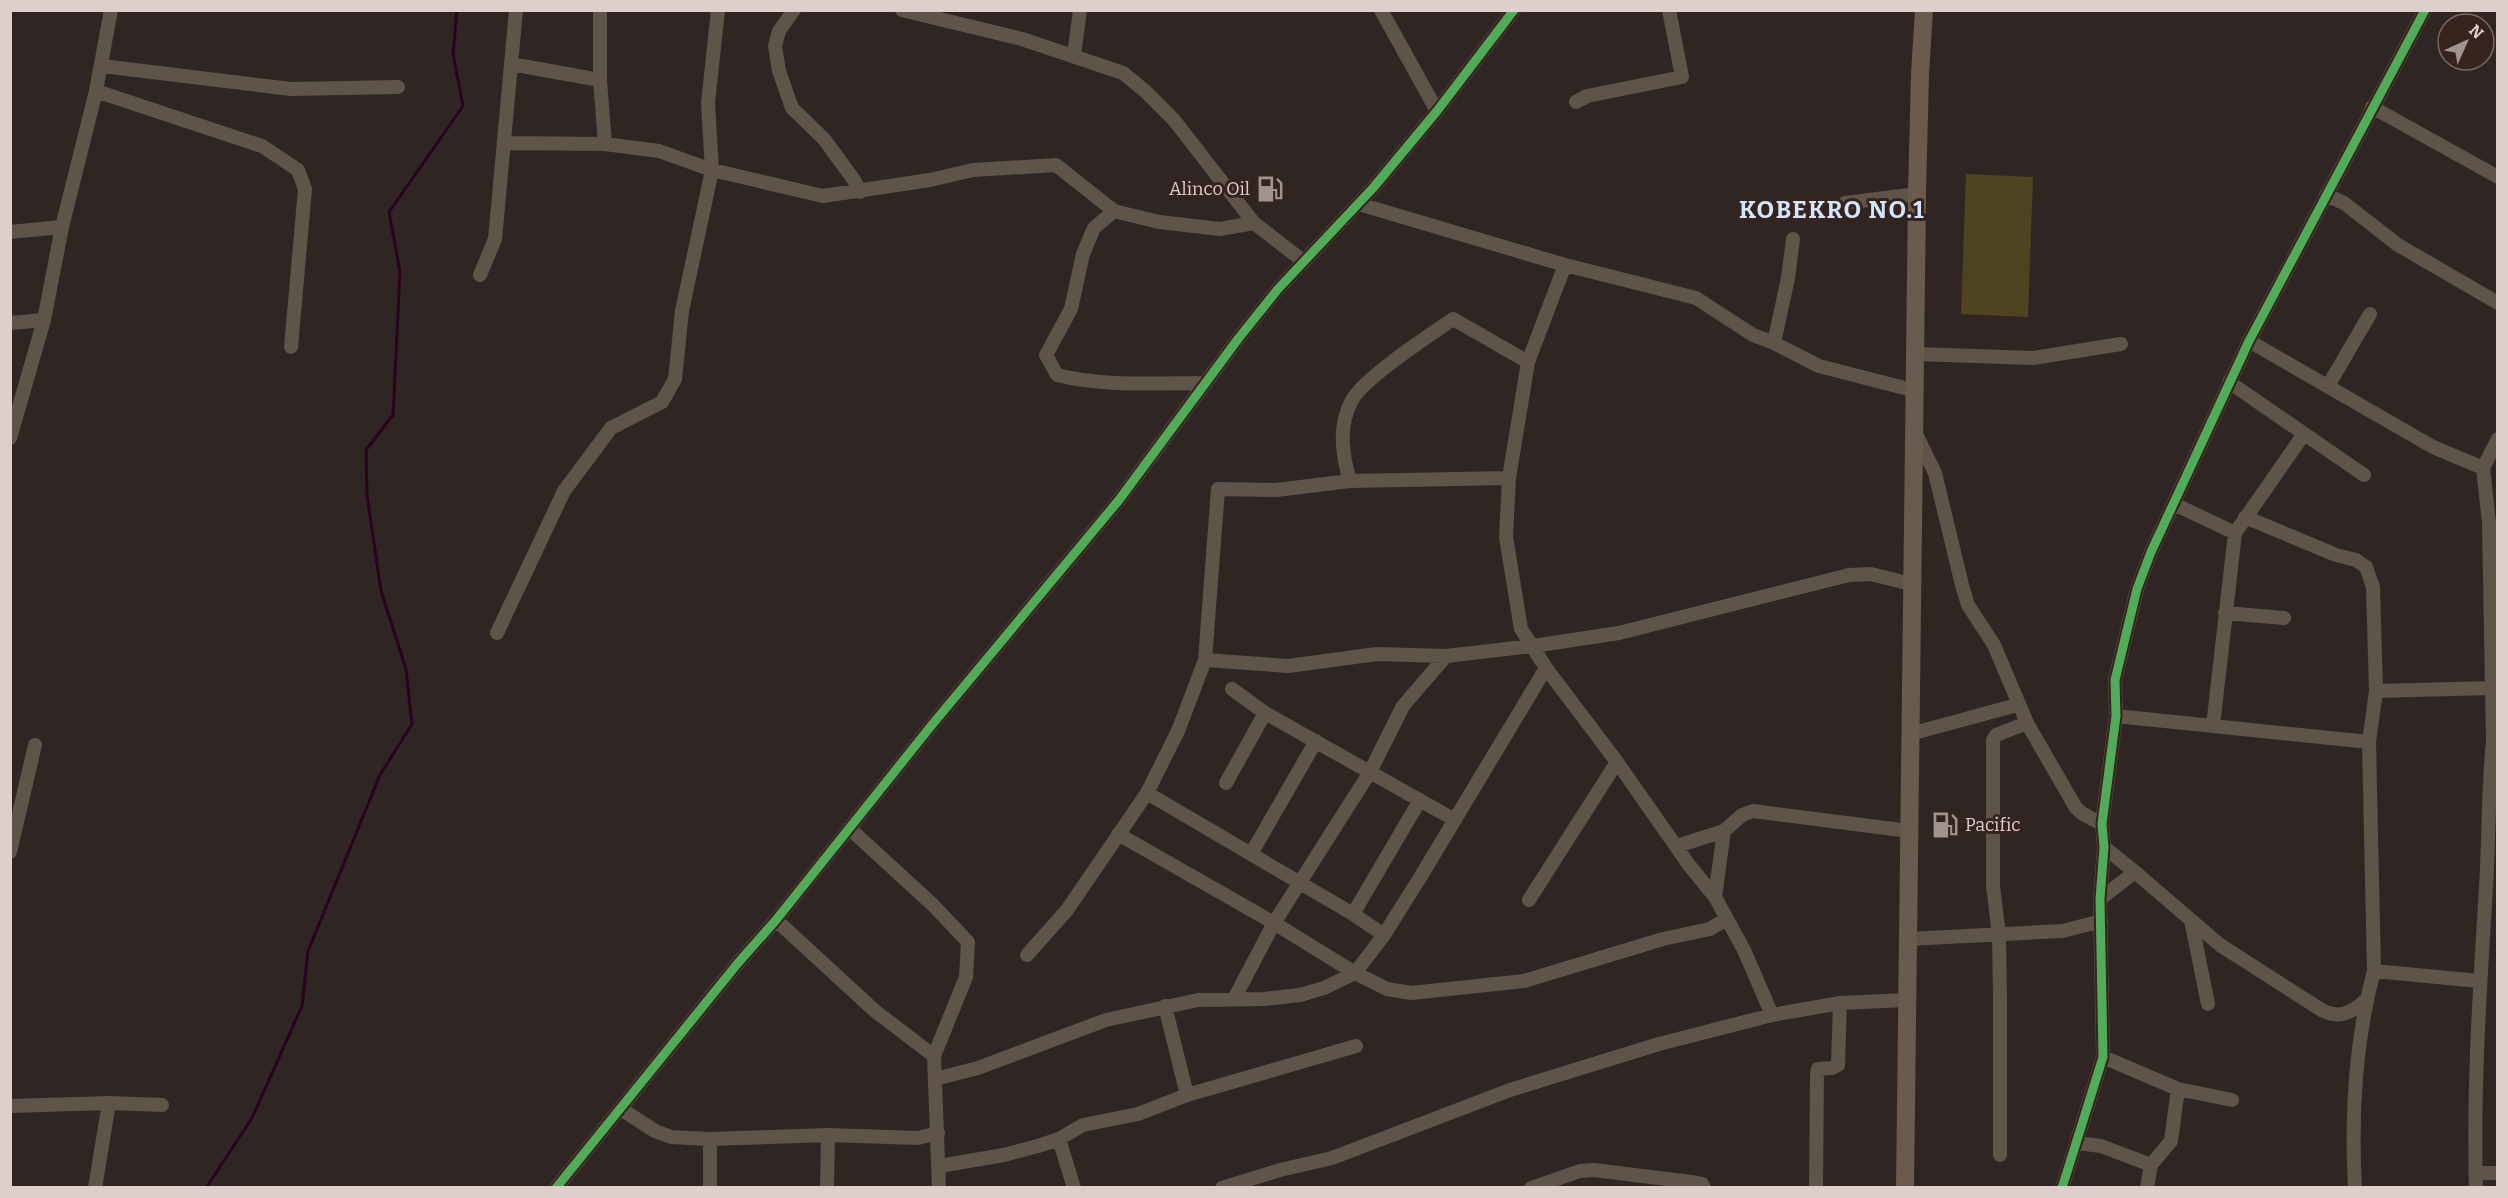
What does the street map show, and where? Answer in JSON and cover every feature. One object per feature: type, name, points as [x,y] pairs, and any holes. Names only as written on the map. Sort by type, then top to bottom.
[{"type":"main road","points":[[1905,1188],[1911,584],[1916,434],[1917,194],[1924,10]]},
{"type":"street","points":[[10,438],[14,413],[44,320],[62,227],[102,66],[111,10]]},
{"type":"street","points":[[480,275],[495,239],[516,10]]},
{"type":"street","points":[[600,10],[600,80],[605,144]]},
{"type":"street","points":[[497,633],[564,491],[611,428],[662,402],[675,379],[682,311],[712,170],[708,103],[718,10]]},
{"type":"street","points":[[795,10],[779,31],[775,46],[779,71],[792,108],[824,139],[855,180],[860,192]]},
{"type":"street","points":[[902,10],[1023,39],[1123,73],[1145,91],[1173,120],[1254,223],[1303,261]]},
{"type":"street","points":[[1074,55],[1080,10]]},
{"type":"street","points":[[1382,10],[1437,111]]},
{"type":"street","points":[[556,1188],[730,972],[776,921],[849,828],[1119,500],[1245,330],[1303,261],[1359,204],[1437,111],[1514,10]]},
{"type":"street","points":[[1576,102],[1587,96],[1682,76],[1669,10]]},
{"type":"street","points":[[2062,1188],[2103,1057],[2100,898],[2104,847],[2102,824],[2116,716],[2115,680],[2136,589],[2249,341],[2425,10]]},
{"type":"street","points":[[511,64],[600,80]]},
{"type":"street","points":[[102,66],[291,89],[398,87]]},
{"type":"street","points":[[96,91],[262,146],[298,170],[305,189],[291,347]]},
{"type":"street","points":[[2372,107],[2498,177]]},
{"type":"street","points":[[504,143],[605,144],[659,151],[712,170],[823,196],[930,180],[973,170],[1056,165],[1114,211],[1159,222],[1220,229],[1254,223]]},
{"type":"street","points":[[1845,203],[1917,194]]},
{"type":"street","points":[[2326,195],[2344,203],[2398,245],[2498,303]]},
{"type":"street","points":[[1359,204],[1565,265],[1696,298],[1753,335],[1819,366],[1916,391]]},
{"type":"street","points":[[1114,211],[1094,228],[1083,254],[1071,309],[1046,355],[1057,375],[1079,381],[1125,384],[1206,383]]},
{"type":"street","points":[[10,232],[62,227]]},
{"type":"street","points":[[1774,343],[1788,278],[1793,239]]},
{"type":"street","points":[[1565,265],[1528,362],[1509,478],[1506,537],[1521,629],[1546,668],[1715,897],[1744,950],[1772,1015]]},
{"type":"street","points":[[2328,387],[2370,314]]},
{"type":"street","points":[[1350,481],[1343,457],[1343,429],[1353,399],[1384,370],[1453,319],[1528,362]]},
{"type":"street","points":[[10,323],[44,320]]},
{"type":"street","points":[[2249,341],[2433,447],[2483,468]]},
{"type":"street","points":[[1916,354],[2033,358],[2121,344]]},
{"type":"street","points":[[2229,382],[2364,475]]},
{"type":"street","points":[[1916,434],[1935,473],[1968,605],[1994,645],[2027,723],[2076,808],[2102,824]]},
{"type":"street","points":[[2213,726],[2235,533],[2304,434]]},
{"type":"street","points":[[2498,440],[2492,447],[2483,468],[2489,523],[2494,623],[2492,688],[2495,742],[2490,774],[2493,836],[2479,981],[2475,1076],[2476,1180],[2498,1173]]},
{"type":"street","points":[[1027,955],[1067,909],[1147,793],[1178,731],[1205,660],[1218,489],[1276,490],[1350,481],[1509,478]]},
{"type":"street","points":[[2174,504],[2235,533]]},
{"type":"street","points":[[2245,517],[2336,555],[2356,560],[2366,567],[2373,587],[2376,691],[2369,742],[2374,972],[2366,1000],[2354,1108],[2355,1188]]},
{"type":"street","points":[[1205,660],[1288,666],[1377,654],[1446,656],[1619,633],[1849,575],[1871,574],[1911,584]]},
{"type":"street","points":[[2225,613],[2284,618]]},
{"type":"street","points":[[1234,999],[1274,923],[1370,772],[1403,706],[1446,656]]},
{"type":"street","points":[[934,1079],[978,1068],[1106,1020],[1198,1000],[1264,999],[1300,995],[1324,988],[1355,972],[1384,935],[1546,668]]},
{"type":"street","points":[[2376,691],[2492,688]]},
{"type":"street","points":[[1232,689],[1265,713],[1455,820]]},
{"type":"street","points":[[1910,734],[2018,705]]},
{"type":"street","points":[[1226,783],[1265,713]]},
{"type":"street","points":[[2116,716],[2369,742]]},
{"type":"street","points":[[2000,1155],[1999,936],[1993,885],[1993,740],[1996,735],[2027,723]]},
{"type":"street","points":[[1251,854],[1316,741]]},
{"type":"street","points":[[10,852],[35,745]]},
{"type":"street","points":[[1529,900],[1617,762]]},
{"type":"street","points":[[1147,793],[1300,882],[1384,935]]},
{"type":"street","points":[[1353,914],[1420,800]]},
{"type":"street","points":[[1677,846],[1724,831],[1742,815],[1753,811],[1909,831]]},
{"type":"street","points":[[849,828],[933,905],[968,942],[966,977],[934,1056],[939,1188]]},
{"type":"street","points":[[1715,897],[1724,831]]},
{"type":"street","points":[[1118,834],[1355,972],[1387,988],[1411,993],[1524,981],[1663,939],[1710,929],[1726,919]]},
{"type":"street","points":[[2104,847],[2220,945],[2327,1013],[2348,1014],[2366,1000]]},
{"type":"street","points":[[2100,898],[2135,872]]},
{"type":"street","points":[[2191,920],[2208,1004]]},
{"type":"street","points":[[776,921],[875,1011],[934,1056]]},
{"type":"street","points":[[1907,939],[2063,931],[2101,921]]},
{"type":"street","points":[[2374,972],[2479,981]]},
{"type":"street","points":[[1222,1188],[1280,1170],[1332,1158],[1510,1090],[1659,1044],[1772,1015],[1840,1004],[1906,1000]]},
{"type":"street","points":[[1816,1188],[1817,1073],[1818,1070],[1838,1065],[1840,1004]]},
{"type":"street","points":[[1165,1006],[1187,1095]]},
{"type":"street","points":[[939,1166],[1004,1155],[1059,1139],[1083,1125],[1138,1114],[1187,1095],[1356,1046]]},
{"type":"street","points":[[2103,1057],[2178,1089],[2232,1100]]},
{"type":"street","points":[[2147,1188],[2151,1165],[2171,1141],[2178,1089]]},
{"type":"street","points":[[94,1188],[109,1103]]},
{"type":"street","points":[[10,1106],[109,1103],[162,1105]]},
{"type":"street","points":[[621,1109],[655,1131],[671,1137],[710,1139],[828,1135],[918,1138],[938,1133]]},
{"type":"street","points":[[826,1188],[828,1135]]},
{"type":"street","points":[[710,1139],[710,1188]]},
{"type":"street","points":[[1059,1139],[1074,1188]]},
{"type":"street","points":[[2077,1143],[2101,1146],[2151,1165]]},
{"type":"street","points":[[1531,1188],[1581,1171],[1594,1170],[1690,1182],[1702,1184],[1704,1188]]},
{"type":"shaded area","points":[[1966,174],[2033,177],[2028,317],[1961,314]]},
{"type":"waterway","points":[[206,1188],[252,1118],[302,1006],[308,951],[380,775],[412,724],[406,669],[381,591],[367,495],[366,450],[393,415],[400,272],[389,212],[463,106],[453,54],[457,10]]},
{"type":"cycle path","points":[[556,1188],[738,963],[776,920],[931,726],[1119,500],[1238,339],[1278,289],[1373,188],[1437,111],[1514,10]]},
{"type":"cycle path","points":[[2062,1188],[2103,1057],[2100,899],[2104,847],[2102,824],[2116,716],[2115,680],[2137,589],[2151,552],[2249,341],[2425,10]]},
{"type":"place","name":"Alinco Oil","points":[[1270,189]]},
{"type":"place","name":"Pacific","points":[[1945,825]]},
{"type":"district","name":"KOBEKRO NO.1","points":[[1832,210]]}]
